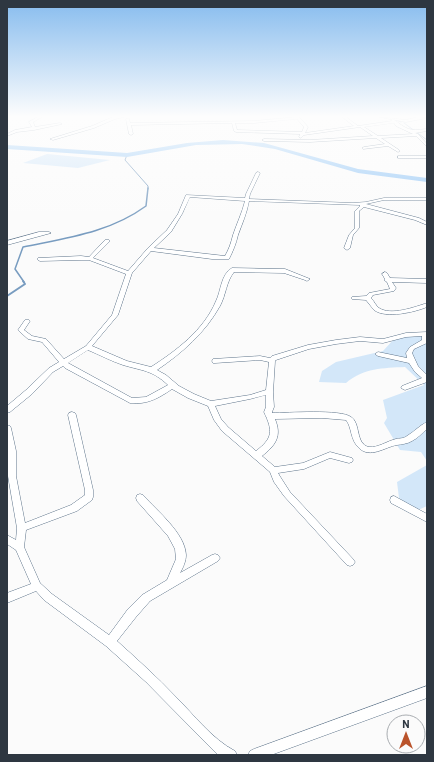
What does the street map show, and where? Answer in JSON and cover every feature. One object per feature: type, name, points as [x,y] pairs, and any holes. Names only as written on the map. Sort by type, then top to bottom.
[{"type":"street","points":[[399,157],[427,157]]},
{"type":"street","points":[[152,370],[178,352],[218,306],[223,288],[232,270],[227,258],[234,244],[247,200],[258,173]]},
{"type":"street","points":[[7,410],[29,392],[51,370],[88,347],[115,315],[129,273],[172,226],[188,196],[362,205],[417,219],[427,224]]},
{"type":"street","points":[[347,248],[351,235],[357,228],[357,210],[362,205],[388,199],[427,199]]},
{"type":"street","points":[[7,243],[41,233],[49,233]]},
{"type":"street","points":[[90,259],[107,241]]},
{"type":"street","points":[[150,249],[227,258]]},
{"type":"street","points":[[40,259],[74,257],[90,259],[129,273]]},
{"type":"street","points":[[232,270],[285,271],[307,279]]},
{"type":"street","points":[[354,298],[368,298],[371,294],[392,290],[393,288],[386,277],[427,281]]},
{"type":"street","points":[[368,298],[375,308],[384,312],[417,309],[427,305]]},
{"type":"street","points":[[27,321],[22,328],[22,332],[30,338],[44,340],[68,366],[75,371],[130,400],[139,402],[154,398],[173,385]]},
{"type":"street","points":[[257,455],[272,443],[274,439],[274,429],[268,412],[270,407],[269,392],[272,361],[278,355],[308,347],[353,340],[383,341],[406,335],[426,334],[425,341],[409,351],[411,361],[427,379],[406,388]]},
{"type":"street","points":[[88,347],[124,363],[152,370],[191,396],[211,404],[250,398],[269,392]]},
{"type":"street","points":[[378,354],[411,361]]},
{"type":"street","points":[[215,362],[249,358],[260,358],[272,361]]},
{"type":"street","points":[[211,404],[218,420],[225,429],[273,470],[277,480],[284,490],[350,562]]},
{"type":"street","points":[[22,528],[74,508],[89,497],[89,490],[72,415]]},
{"type":"street","points":[[270,416],[344,416],[351,421],[357,440],[360,444],[371,450],[378,450],[396,442],[408,440],[427,425]]},
{"type":"street","points":[[7,428],[12,451],[12,476],[22,528],[19,547]]},
{"type":"street","points":[[273,470],[304,466],[330,455],[349,460]]},
{"type":"street","points":[[140,498],[176,538],[180,548],[181,557],[171,583]]},
{"type":"street","points":[[394,500],[427,518]]},
{"type":"street","points":[[7,539],[19,547],[37,586],[48,597],[110,642],[150,678],[221,750],[232,755]]},
{"type":"street","points":[[110,642],[132,613],[146,598],[215,558]]},
{"type":"street","points":[[7,598],[37,586]]},
{"type":"street","points":[[254,755],[427,692]]},
{"type":"shaded area","points":[[47,154],[110,160],[78,168],[23,163]]},
{"type":"shaded area","points":[[427,333],[427,461],[421,452],[400,450],[384,423],[387,418],[383,400],[424,385],[405,367],[374,370],[360,374],[346,383],[319,382],[322,371],[336,362],[383,351],[394,339],[414,334]]},
{"type":"shaded area","points":[[427,465],[427,506],[416,511],[399,498],[397,482]]},
{"type":"waterway","points":[[90,153],[127,155],[142,153]]},
{"type":"waterway","points":[[294,153],[336,166],[358,171],[387,176],[427,180]]},
{"type":"waterway","points":[[127,155],[125,160],[148,186],[148,188]]},
{"type":"waterway","points":[[24,282],[15,269],[23,247],[87,233],[117,223],[146,206],[148,188]]},
{"type":"waterway","points":[[7,296],[25,284],[23,281]]}]
